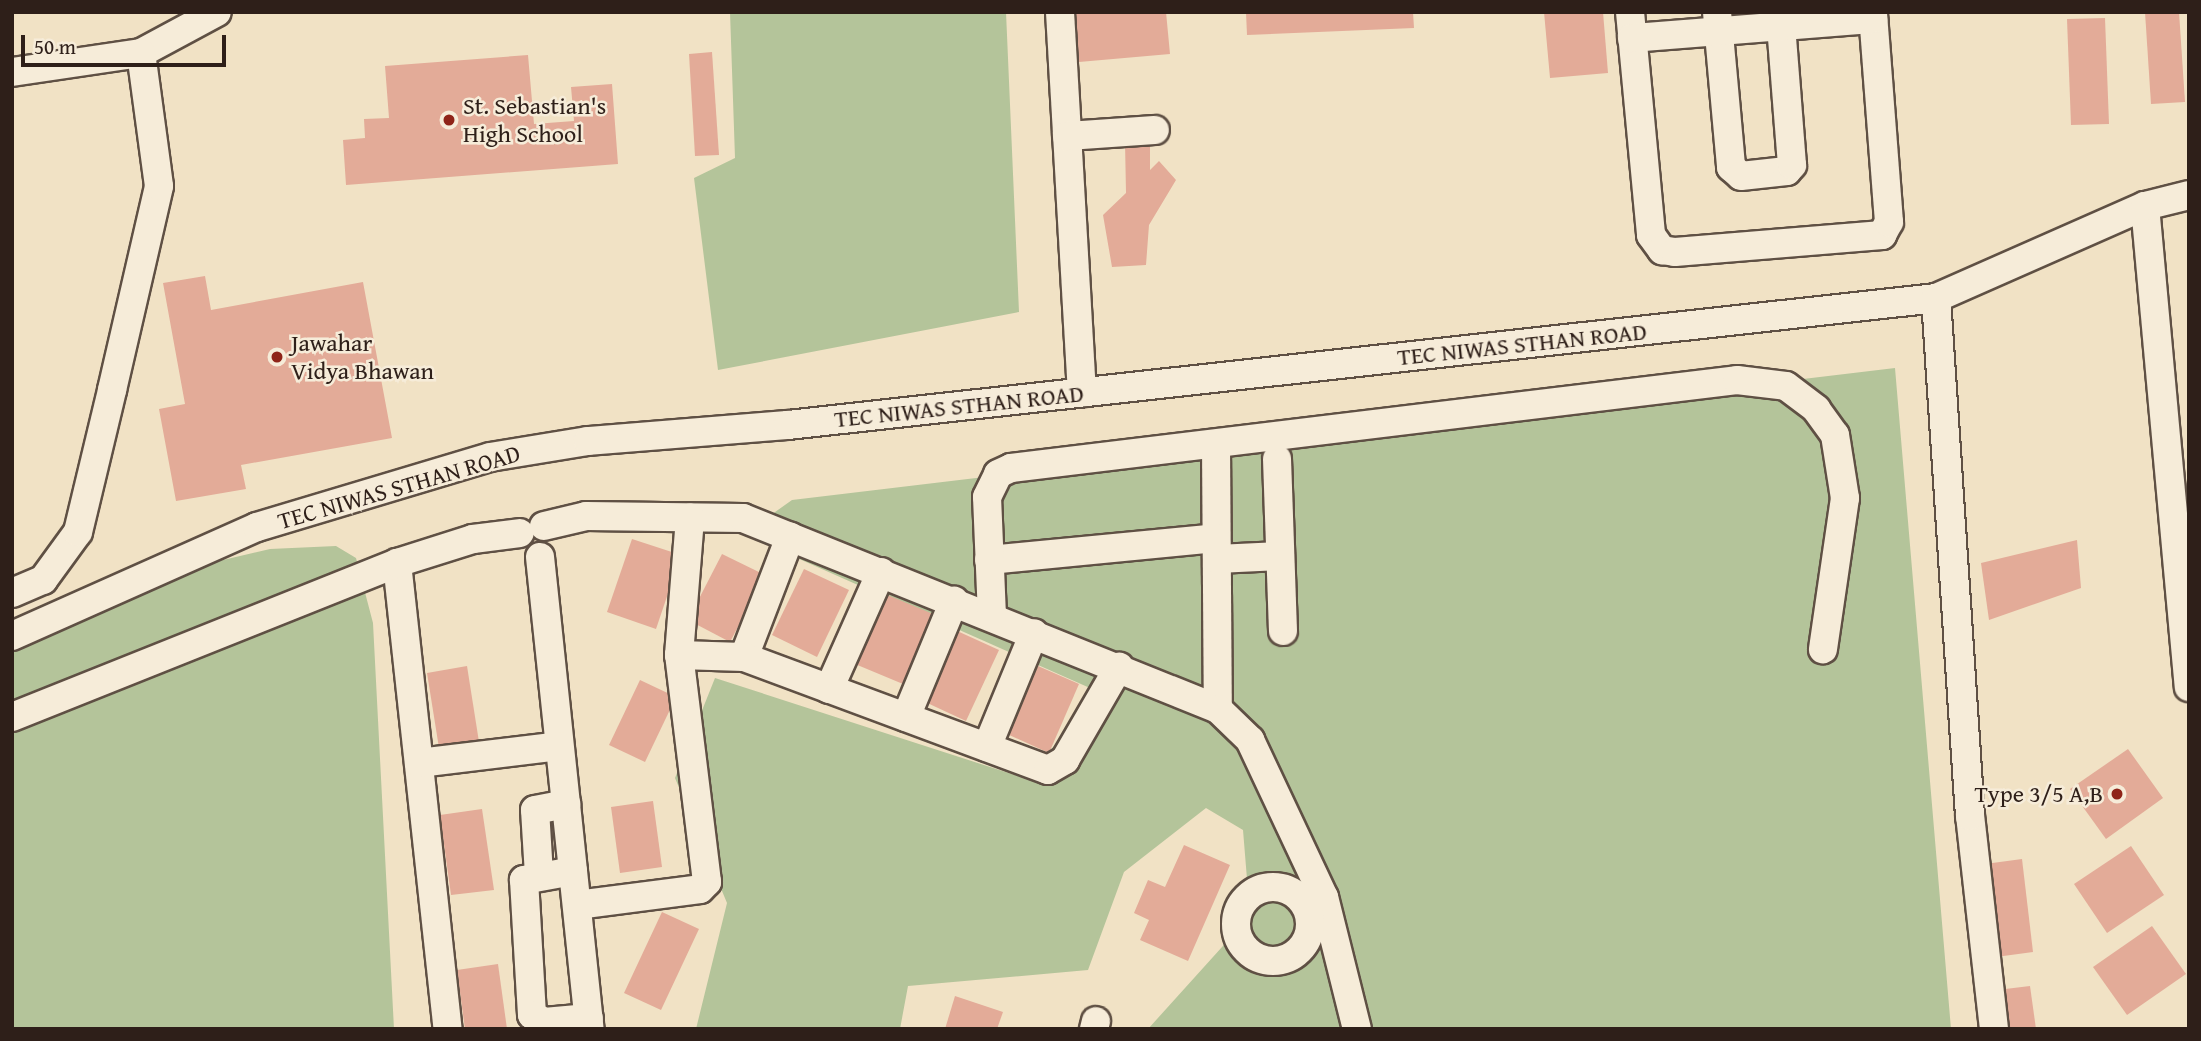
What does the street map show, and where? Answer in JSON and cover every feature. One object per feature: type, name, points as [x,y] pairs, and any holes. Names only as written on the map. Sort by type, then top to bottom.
[{"type":"street","points":[[12,72],[141,53],[183,22],[217,12]]},
{"type":"street","points":[[1060,12],[1082,392]]},
{"type":"street","points":[[1873,16],[1889,222],[1871,240],[1662,250],[1651,235],[1631,25],[1781,19],[1873,16]]},
{"type":"street","points":[[1718,22],[1731,167],[1741,176],[1787,171],[1792,164],[1781,19]]},
{"type":"street","points":[[12,593],[43,580],[78,532],[112,390],[159,186],[141,53]]},
{"type":"street","points":[[1067,136],[1155,130]]},
{"type":"street","name":"TEC NIWAS STHAN ROAD","points":[[12,636],[257,527],[490,457],[588,441],[1082,392],[1936,298],[2146,206],[2189,195]]},
{"type":"street","points":[[2146,206],[2189,687]]},
{"type":"street","points":[[1936,298],[1970,816],[1994,1029]]},
{"type":"street","points":[[992,616],[987,497],[998,474],[1737,380],[1786,386],[1816,409],[1835,435],[1844,498],[1823,649]]},
{"type":"street","points":[[1216,446],[1217,709]]},
{"type":"street","points":[[1277,459],[1283,631]]},
{"type":"street","points":[[12,717],[397,563],[473,539],[532,530],[586,516],[743,518],[1119,667],[1217,709],[1250,740],[1315,902],[1357,1029]]},
{"type":"street","points":[[577,905],[700,889],[707,882],[679,654],[690,517]]},
{"type":"street","points":[[532,530],[553,540],[540,557],[590,1023],[544,1022],[532,1016],[522,887],[528,876],[573,871]]},
{"type":"street","points":[[744,657],[790,537]]},
{"type":"street","points":[[989,560],[1217,548],[1280,555]]},
{"type":"street","points":[[397,563],[448,1029]]},
{"type":"street","points":[[829,689],[881,572]]},
{"type":"street","points":[[905,717],[954,601]]},
{"type":"street","points":[[987,747],[1034,633]]},
{"type":"street","points":[[679,654],[744,657],[987,747],[1055,769],[1119,667]]},
{"type":"street","points":[[419,764],[559,746]]},
{"type":"street","points":[[539,874],[535,810],[566,804]]},
{"type":"green space","points":[[730,12],[1006,12],[1019,312],[718,370],[694,178],[735,158]]},
{"type":"green space","points":[[1895,368],[1951,1029],[1148,1029],[1250,916],[1243,830],[1206,808],[1124,872],[1088,970],[908,986],[900,1029],[696,1029],[727,903],[675,778],[715,678],[1021,777],[1108,696],[788,554],[761,522],[792,500]]},
{"type":"green space","points":[[336,546],[356,558],[373,623],[394,1029],[12,1029],[12,620],[61,613],[142,579],[270,549]]},
{"type":"building","points":[[1074,12],[1166,12],[1170,54],[1079,62]]},
{"type":"building","points":[[1246,12],[1413,12],[1414,28],[1247,35]]},
{"type":"building","points":[[1544,12],[1603,12],[1608,73],[1550,78]]},
{"type":"building","points":[[2145,12],[2179,12],[2185,102],[2151,104]]},
{"type":"building","points":[[2105,18],[2109,124],[2071,125],[2067,19]]},
{"type":"building","points":[[712,52],[719,155],[695,156],[689,54]]},
{"type":"building","name":"St. Sebastian's High School","points":[[528,55],[534,124],[574,121],[571,87],[612,84],[618,164],[346,185],[343,140],[365,138],[364,119],[389,118],[385,66]]},
{"type":"building","points":[[1150,141],[1150,170],[1159,161],[1176,180],[1149,225],[1146,265],[1112,267],[1103,215],[1126,193],[1125,142]]},
{"type":"building","name":"Jawahar Vidya Bhawan","points":[[205,276],[211,310],[363,282],[392,438],[241,465],[246,489],[176,501],[159,409],[185,404],[163,283]]},
{"type":"building","points":[[632,539],[681,555],[656,629],[607,612]]},
{"type":"building","points":[[2077,540],[2081,588],[1989,620],[1981,563]]},
{"type":"building","points":[[722,554],[765,575],[730,642],[688,620]]},
{"type":"building","points":[[804,569],[849,590],[817,657],[772,635]]},
{"type":"building","points":[[885,594],[933,614],[903,684],[855,664]]},
{"type":"building","points":[[955,630],[999,650],[966,721],[923,701]]},
{"type":"building","points":[[467,666],[479,742],[439,748],[427,673]]},
{"type":"building","points":[[1038,666],[1079,684],[1049,753],[1007,734]]},
{"type":"building","points":[[640,680],[676,697],[645,762],[609,745]]},
{"type":"building","name":"Type 3/5 A,B","points":[[2128,749],[2163,798],[2106,839],[2070,789]]},
{"type":"building","points":[[653,801],[662,867],[620,873],[611,807]]},
{"type":"building","points":[[482,809],[494,890],[451,895],[440,815]]},
{"type":"building","points":[[1184,845],[1230,865],[1188,961],[1140,940],[1149,920],[1134,913],[1148,880],[1165,887]]},
{"type":"building","points":[[2131,846],[2164,895],[2107,933],[2074,884]]},
{"type":"building","points":[[2022,859],[2033,952],[1996,957],[1985,864]]},
{"type":"building","points":[[662,912],[699,929],[661,1010],[624,993]]},
{"type":"building","points":[[2152,926],[2186,974],[2127,1015],[2093,967]]},
{"type":"building","points":[[498,964],[507,1029],[465,1029],[457,970]]},
{"type":"building","points":[[2030,986],[2036,1029],[2002,1029],[1997,990]]},
{"type":"building","points":[[955,996],[1003,1012],[997,1029],[945,1029]]},
{"type":"place","name":"St. Sebastian's High School","points":[[449,120]]},
{"type":"place","name":"Jawahar Vidya Bhawan","points":[[277,357]]},
{"type":"place","name":"Type 3/5 A,B","points":[[2117,794]]}]
